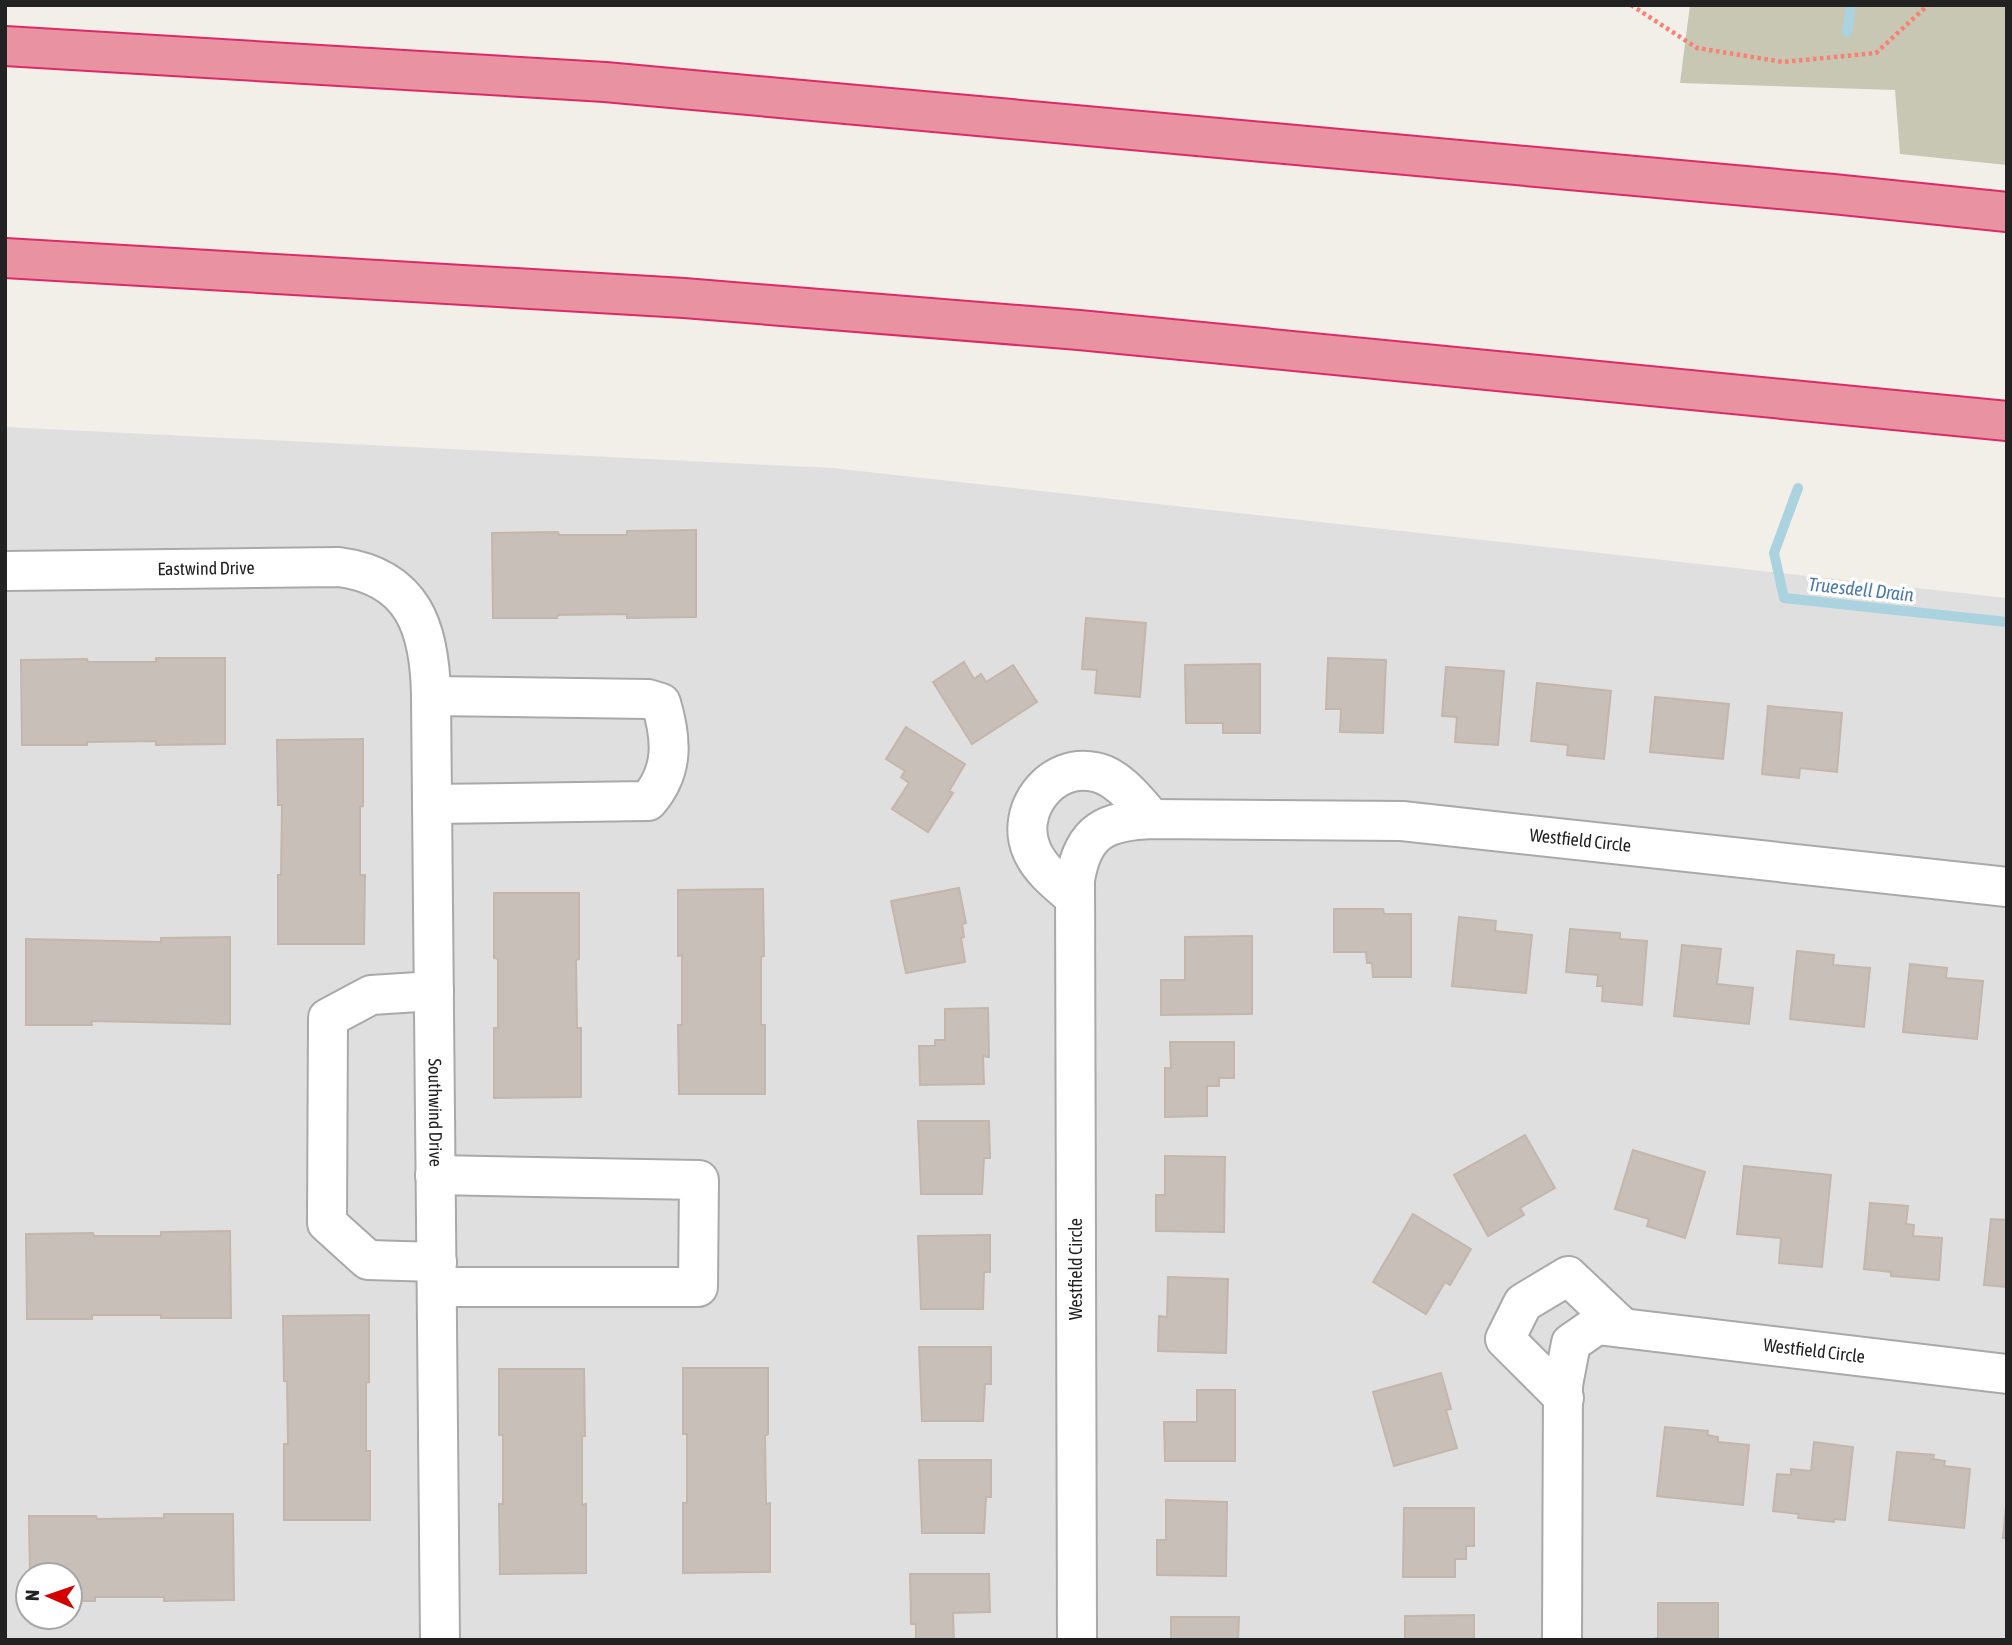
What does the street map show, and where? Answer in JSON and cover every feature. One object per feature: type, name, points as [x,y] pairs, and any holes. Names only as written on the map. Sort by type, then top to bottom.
[{"type":"highway","points":[[5,46],[605,82],[1805,191],[2007,212]]},
{"type":"highway","points":[[5,258],[684,298],[1066,329],[2007,421]]},
{"type":"street","name":"Eastwind Drive","points":[[5,571],[339,567],[374,575],[399,593]]},
{"type":"street","name":"Southwind Drive","points":[[399,593],[421,624],[430,663],[440,1640]]},
{"type":"street","points":[[431,696],[648,699],[661,704],[667,725],[668,752],[668,765],[661,786],[648,801],[432,804]]},
{"type":"street","points":[[1075,898],[1049,876],[1032,851],[1026,829],[1039,793],[1059,777],[1077,772],[1096,772],[1112,780],[1152,819]]},
{"type":"street","name":"Westfield Circle","points":[[1077,1640],[1075,898],[1078,865],[1083,850],[1105,827],[1119,821],[1152,819],[1402,821],[2007,887]]},
{"type":"street","points":[[434,991],[371,995],[328,1018],[327,1223],[368,1260],[437,1275],[698,1287],[699,1180],[435,1175]]},
{"type":"street","points":[[1564,1398],[1505,1339],[1523,1303],[1569,1276],[1623,1328]]},
{"type":"street","name":"Westfield Circle","points":[[1562,1640],[1563,1385],[1572,1343],[1597,1325],[2007,1374]]},
{"type":"path","points":[[1631,5],[1697,48],[1783,62],[1877,53],[1928,5]]},
{"type":"shaded area","points":[[1690,5],[2007,5],[2007,165],[1900,154],[1895,90],[1680,83]]},
{"type":"shaded area","points":[[5,427],[832,468],[2007,598],[2007,1640],[5,1640]]},
{"type":"building","points":[[696,530],[696,617],[627,618],[627,614],[493,618],[492,533],[627,535],[627,531]]},
{"type":"building","points":[[1086,618],[1146,623],[1140,697],[1095,693],[1097,670],[1082,669]]},
{"type":"building","points":[[156,658],[225,658],[225,744],[156,745],[156,741],[22,745],[21,660],[156,662]]},
{"type":"building","points":[[1328,658],[1386,660],[1383,733],[1340,732],[1341,709],[1326,709]]},
{"type":"building","points":[[964,662],[974,679],[981,674],[986,682],[1013,665],[1037,702],[972,744],[933,682]]},
{"type":"building","points":[[1260,664],[1260,733],[1223,733],[1223,723],[1186,723],[1185,665]]},
{"type":"building","points":[[1446,667],[1504,671],[1498,745],[1455,742],[1457,717],[1442,716]]},
{"type":"building","points":[[1537,683],[1611,691],[1604,759],[1567,755],[1568,745],[1531,741]]},
{"type":"building","points":[[1655,697],[1729,704],[1723,759],[1650,752]]},
{"type":"building","points":[[1768,706],[1842,713],[1837,772],[1800,768],[1799,778],[1762,774]]},
{"type":"building","points":[[906,727],[965,764],[949,791],[953,793],[928,832],[892,809],[909,783],[901,777],[905,771],[886,759]]},
{"type":"building","points":[[363,739],[360,875],[365,875],[364,944],[278,944],[282,805],[278,805],[277,740]]},
{"type":"building","points":[[959,888],[966,923],[962,924],[964,937],[961,938],[965,962],[906,973],[891,901]]},
{"type":"building","points":[[763,889],[761,1025],[765,1025],[765,1094],[679,1094],[678,1025],[682,1025],[682,955],[678,956],[678,890]]},
{"type":"building","points":[[494,893],[579,893],[579,959],[576,960],[577,1028],[581,1028],[581,1097],[494,1098],[498,959],[494,958]]},
{"type":"building","points":[[1334,909],[1383,909],[1384,914],[1411,914],[1411,977],[1373,977],[1372,963],[1367,963],[1366,952],[1334,952]]},
{"type":"building","points":[[1459,917],[1496,921],[1495,931],[1532,935],[1526,993],[1452,986]]},
{"type":"building","points":[[1570,929],[1620,933],[1620,939],[1647,941],[1642,1005],[1602,1001],[1603,986],[1597,986],[1598,975],[1566,972]]},
{"type":"building","points":[[1252,936],[1252,1014],[1161,1015],[1161,980],[1185,980],[1185,937]]},
{"type":"building","points":[[230,937],[230,1024],[91,1021],[92,1025],[26,1025],[26,939],[161,942],[161,938]]},
{"type":"building","points":[[1682,945],[1721,949],[1717,984],[1753,988],[1749,1024],[1674,1016]]},
{"type":"building","points":[[1797,951],[1834,955],[1833,965],[1870,968],[1864,1027],[1790,1019]]},
{"type":"building","points":[[1910,964],[1947,968],[1946,978],[1983,981],[1977,1039],[1903,1032]]},
{"type":"building","points":[[988,1008],[989,1057],[983,1056],[984,1084],[920,1085],[919,1046],[935,1046],[935,1040],[945,1040],[945,1009]]},
{"type":"building","points":[[1170,1042],[1234,1042],[1234,1078],[1219,1078],[1219,1086],[1207,1086],[1207,1116],[1165,1117],[1165,1068],[1171,1068]]},
{"type":"building","points":[[918,1121],[989,1121],[990,1158],[984,1158],[982,1194],[921,1194]]},
{"type":"building","points":[[1525,1135],[1555,1188],[1520,1208],[1524,1215],[1488,1236],[1454,1175]]},
{"type":"building","points":[[1633,1150],[1705,1172],[1685,1238],[1647,1226],[1649,1219],[1615,1209]]},
{"type":"building","points":[[1165,1156],[1225,1157],[1224,1232],[1156,1231],[1156,1195],[1165,1195]]},
{"type":"building","points":[[1744,1166],[1831,1175],[1822,1267],[1779,1263],[1781,1238],[1737,1234]]},
{"type":"building","points":[[1870,1203],[1908,1206],[1906,1224],[1914,1225],[1913,1236],[1942,1238],[1939,1280],[1891,1276],[1891,1272],[1864,1269]]},
{"type":"building","points":[[1413,1214],[1471,1249],[1450,1285],[1445,1282],[1426,1314],[1373,1282]]},
{"type":"building","points":[[1991,1219],[2007,1220],[2007,1287],[1984,1285]]},
{"type":"building","points":[[230,1231],[231,1318],[92,1315],[92,1319],[27,1319],[26,1234],[161,1236],[161,1232]]},
{"type":"building","points":[[990,1235],[990,1272],[984,1272],[983,1309],[921,1309],[918,1236]]},
{"type":"building","points":[[1168,1277],[1228,1279],[1226,1353],[1158,1351],[1159,1316],[1167,1317]]},
{"type":"building","points":[[369,1315],[366,1451],[370,1451],[370,1520],[284,1520],[284,1444],[288,1444],[283,1316]]},
{"type":"building","points":[[919,1347],[991,1347],[991,1384],[985,1384],[983,1421],[922,1421]]},
{"type":"building","points":[[683,1368],[768,1368],[768,1434],[765,1436],[766,1504],[770,1503],[770,1572],[683,1573],[687,1434],[683,1434]]},
{"type":"building","points":[[499,1369],[584,1369],[582,1505],[586,1504],[586,1573],[500,1574],[499,1504],[503,1504],[503,1435],[499,1435]]},
{"type":"building","points":[[1441,1373],[1451,1409],[1446,1410],[1457,1448],[1394,1466],[1373,1392]]},
{"type":"building","points":[[1197,1390],[1235,1390],[1235,1461],[1165,1461],[1164,1422],[1197,1422]]},
{"type":"building","points":[[1665,1427],[1708,1431],[1707,1435],[1718,1437],[1718,1442],[1749,1445],[1743,1505],[1657,1496]]},
{"type":"building","points":[[1814,1442],[1853,1447],[1845,1520],[1834,1519],[1834,1522],[1798,1518],[1799,1514],[1773,1511],[1777,1474],[1791,1475],[1791,1469],[1811,1471]]},
{"type":"building","points":[[1897,1452],[1934,1455],[1933,1459],[1945,1461],[1944,1466],[1970,1469],[1964,1528],[1889,1520]]},
{"type":"building","points":[[919,1460],[991,1460],[991,1497],[986,1497],[984,1533],[922,1533]]},
{"type":"building","points":[[2007,1496],[2007,1538],[2003,1538]]},
{"type":"building","points":[[1166,1500],[1227,1502],[1226,1576],[1157,1575],[1157,1540],[1166,1540]]},
{"type":"building","points":[[1404,1508],[1474,1508],[1474,1546],[1466,1546],[1466,1559],[1455,1559],[1455,1577],[1403,1577]]},
{"type":"building","points":[[164,1514],[233,1514],[234,1600],[164,1601],[164,1597],[95,1597],[95,1601],[84,1601],[84,1561],[30,1561],[29,1516],[164,1518]]},
{"type":"building","points":[[910,1574],[989,1574],[990,1612],[953,1613],[954,1640],[916,1640],[916,1624],[911,1624]]},
{"type":"building","points":[[1658,1603],[1718,1603],[1718,1640],[1648,1640],[1658,1638]]},
{"type":"building","points":[[1474,1615],[1474,1640],[1405,1640],[1405,1616]]},
{"type":"building","points":[[1171,1617],[1239,1617],[1238,1640],[1171,1640]]},
{"type":"waterway","name":"Truesdell Drain","points":[[1847,32],[1851,5]]},
{"type":"waterway","name":"Truesdell Drain","points":[[1798,488],[1774,553],[1784,598],[2007,622]]}]
